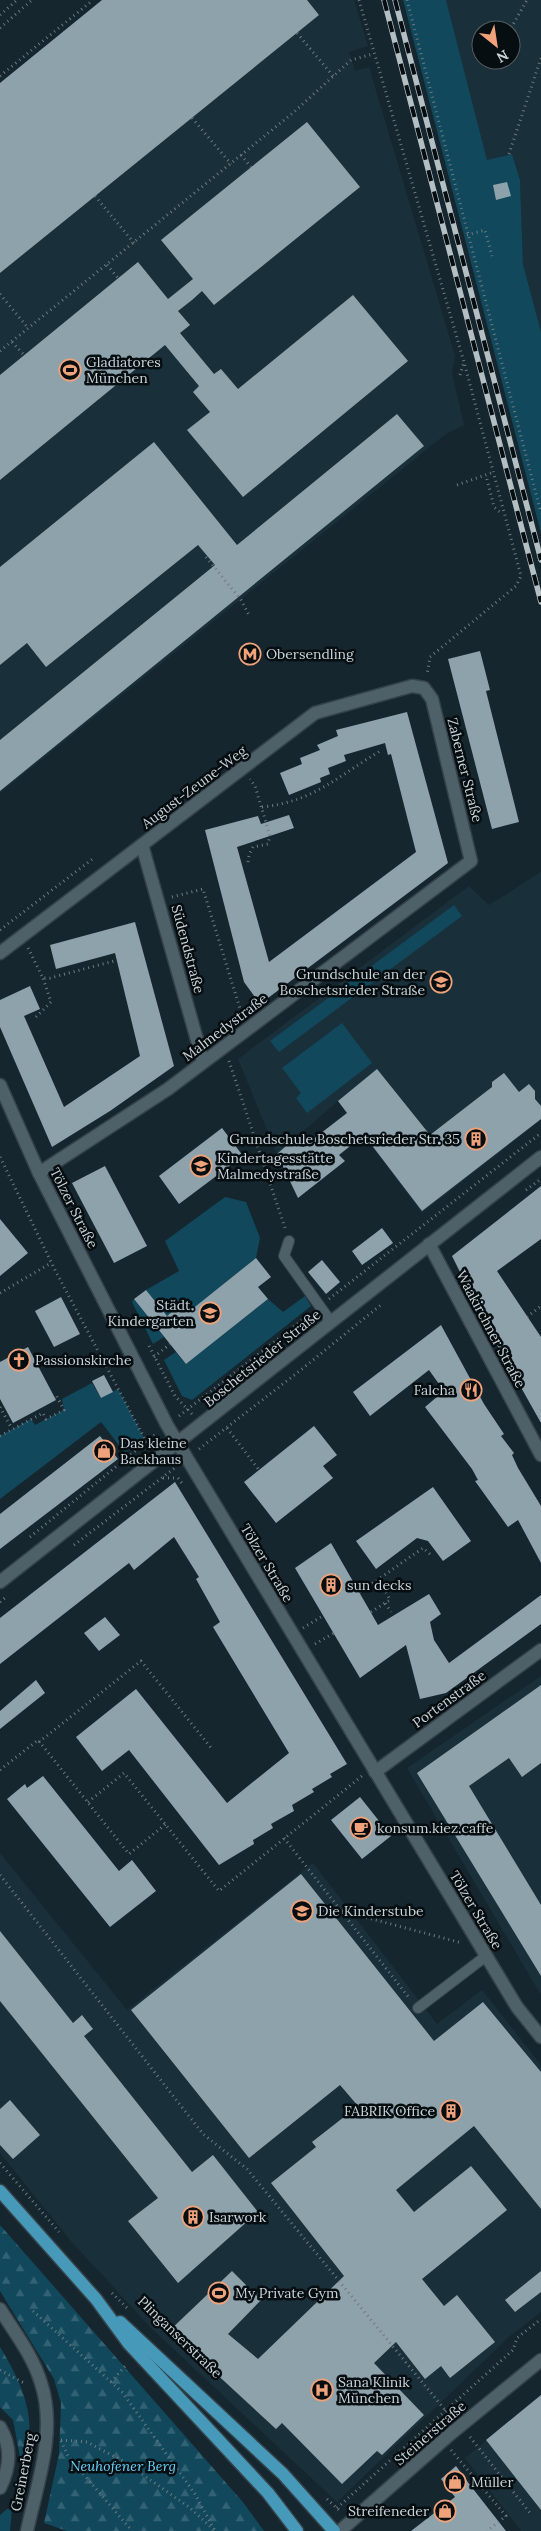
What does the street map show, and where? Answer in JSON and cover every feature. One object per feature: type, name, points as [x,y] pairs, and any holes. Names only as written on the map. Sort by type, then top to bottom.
[{"type":"main road","name":"Plinganserstraße","points":[[0,2191],[96,2299],[283,2474],[334,2531]]},
{"type":"main road","name":"Plinganserstraße","points":[[96,2299],[129,2344],[268,2493],[297,2531]]},
{"type":"street","name":"August-Zeune-Weg","points":[[0,953],[316,713],[412,686],[424,688]]},
{"type":"street","name":"Zaberner Straße","points":[[424,688],[432,699],[471,861]]},
{"type":"street","name":"Südendstraße","points":[[142,845],[203,1061]]},
{"type":"street","name":"Malmedystraße","points":[[39,1173],[122,1121],[471,861]]},
{"type":"street","name":"Tölzer Straße","points":[[0,1085],[39,1173],[167,1425],[517,2007],[541,2037]]},
{"type":"street","name":"Boschetsrieder Straße","points":[[0,1582],[541,1157]]},
{"type":"street","name":"Waakirchner Straße","points":[[429,1244],[541,1455]]},
{"type":"street","name":"Portenstraße","points":[[374,1770],[540,1652]]},
{"type":"street","name":"Greinerberg","points":[[0,2309],[28,2353],[41,2383],[46,2407],[47,2437],[27,2531]]},
{"type":"street","name":"Steinerstraße","points":[[340,2531],[443,2440],[541,2360]]},
{"type":"street","points":[[0,2427],[10,2453],[7,2474],[0,2488]]},
{"type":"lane","points":[[289,1241],[284,1256],[331,1322]]},
{"type":"lane","points":[[418,2008],[484,1952]]},
{"type":"path","points":[[0,15],[17,0]]},
{"type":"path","points":[[0,28],[32,0]]},
{"type":"path","points":[[0,76],[93,0]]},
{"type":"path","points":[[359,0],[373,54],[464,362],[521,576],[516,586],[430,657],[424,688]]},
{"type":"path","points":[[407,0],[541,513]]},
{"type":"path","points":[[516,20],[527,0]]},
{"type":"path","points":[[297,33],[333,76]]},
{"type":"path","points":[[0,352],[231,164],[352,60],[373,54]]},
{"type":"path","points":[[509,154],[541,58]]},
{"type":"path","points":[[192,118],[231,164]]},
{"type":"path","points":[[241,155],[251,167]]},
{"type":"path","points":[[95,196],[134,243]]},
{"type":"path","points":[[467,235],[485,230],[492,256]]},
{"type":"path","points":[[107,265],[118,278]]},
{"type":"path","points":[[0,294],[28,328]]},
{"type":"path","points":[[12,342],[24,355]]},
{"type":"path","points":[[460,375],[464,362]]},
{"type":"path","points":[[457,485],[494,472]]},
{"type":"path","points":[[488,479],[494,507],[504,515]]},
{"type":"path","points":[[206,557],[241,600],[250,617]]},
{"type":"path","points":[[262,807],[281,805],[320,791],[382,750]]},
{"type":"path","points":[[243,769],[255,786],[270,836],[268,844],[253,847],[248,855],[248,862]]},
{"type":"path","points":[[0,930],[95,857]]},
{"type":"path","points":[[159,900],[203,889],[246,1030]]},
{"type":"path","points":[[22,936],[43,978],[51,1002],[36,1017]]},
{"type":"path","points":[[43,978],[50,978],[114,961]]},
{"type":"path","points":[[224,1046],[289,1241]]},
{"type":"path","points":[[23,1543],[167,1425],[541,1133]]},
{"type":"path","points":[[0,1157],[51,1263],[146,1442],[162,1478]]},
{"type":"path","points":[[519,1196],[541,1179]]},
{"type":"path","points":[[0,1293],[51,1263]]},
{"type":"path","points":[[70,1549],[227,1428],[386,1300]]},
{"type":"path","points":[[527,1317],[541,1306]]},
{"type":"path","points":[[154,1357],[170,1344]]},
{"type":"path","points":[[149,1346],[175,1396],[188,1409],[211,1439]]},
{"type":"path","points":[[0,1436],[43,1413],[46,1419],[64,1410],[56,1395]]},
{"type":"path","points":[[0,1407],[12,1429]]},
{"type":"path","points":[[227,1428],[259,1470]]},
{"type":"path","points":[[162,1478],[178,1478],[184,1486]]},
{"type":"path","points":[[360,1592],[423,1548],[431,1555]]},
{"type":"path","points":[[371,1612],[390,1600],[378,1579]]},
{"type":"path","points":[[0,1602],[15,1590]]},
{"type":"path","points":[[385,1603],[391,1612]]},
{"type":"path","points":[[292,1635],[324,1615]]},
{"type":"path","points":[[302,1652],[334,1633]]},
{"type":"path","points":[[0,1770],[38,1740],[39,1742],[141,1661],[212,1749]]},
{"type":"path","points":[[39,1742],[129,1854],[166,1824]]},
{"type":"path","points":[[88,1802],[124,1773],[219,1891],[284,1838],[374,1770]]},
{"type":"path","points":[[284,1838],[418,2008]]},
{"type":"path","points":[[0,1875],[203,2134],[247,2169],[530,2512]]},
{"type":"path","points":[[341,1911],[484,1952]]},
{"type":"path","points":[[0,2163],[65,2239]]},
{"type":"path","name":"Plinganserstraße","points":[[109,2290],[128,2309]]},
{"type":"path","points":[[33,2311],[122,2392],[132,2409],[195,2494],[215,2531]]},
{"type":"path","points":[[337,2508],[513,2350],[517,2338],[541,2319]]},
{"type":"path","points":[[111,2382],[129,2362]]},
{"type":"path","points":[[0,2370],[30,2386]]},
{"type":"path","points":[[132,2531],[68,2456],[60,2440],[87,2442],[123,2461],[189,2507],[215,2531]]},
{"type":"path","points":[[443,2440],[506,2516],[488,2531]]},
{"type":"path","points":[[323,2495],[351,2522]]},
{"type":"shaded area","points":[[102,0],[354,0],[368,46],[349,52],[355,71],[369,67],[455,356],[452,373],[464,425],[446,434],[0,793],[0,83]]},
{"type":"shaded area","points":[[446,0],[541,0],[541,332],[523,264],[520,180],[512,154],[487,160]]},
{"type":"shaded area","name":"Grundschule an der Boschetsrieder Straße","points":[[541,872],[541,1120],[422,1213],[338,1101],[277,1154],[238,1059],[469,886],[489,905]]},
{"type":"shaded area","points":[[541,1676],[541,1995],[407,1768]]},
{"type":"shaded area","points":[[0,1853],[127,2010],[313,1863],[437,2024],[482,1990],[541,2065],[541,2312],[510,2336],[337,2502],[152,2329],[71,2241],[0,2153]]},
{"type":"shaded area","points":[[541,2395],[541,2531],[521,2531],[465,2458]]},
{"type":"green space","points":[[403,0],[446,0],[487,160],[512,154],[520,180],[523,264],[541,332],[541,533]]},
{"type":"green space","points":[[454,905],[462,916],[279,1052],[270,1041]]},
{"type":"green space","points":[[342,1023],[372,1063],[307,1113],[296,1098],[301,1093],[282,1068]]},
{"type":"green space","points":[[225,1197],[246,1202],[260,1238],[256,1258],[191,1310],[184,1301],[167,1316],[146,1290],[179,1271],[165,1241]]},
{"type":"green space","points":[[305,1296],[311,1306],[192,1400],[182,1396],[164,1360],[176,1352],[186,1364],[268,1299],[283,1312]]},
{"type":"green space","points":[[134,1299],[164,1337],[153,1344],[132,1302]]},
{"type":"green space","points":[[92,1383],[101,1398],[118,1389],[144,1438],[125,1453],[101,1422],[0,1499],[0,1436],[31,1419],[35,1425],[64,1410],[62,1399]]},
{"type":"green space","name":"Neuhofener Berg","points":[[0,2225],[242,2501],[264,2531],[67,2531],[44,2523],[59,2454],[61,2403],[54,2379],[0,2291]]},
{"type":"green space","points":[[0,2347],[21,2388],[29,2418],[27,2448],[21,2462],[13,2420],[0,2407]]},
{"type":"green space","points":[[7,2509],[12,2510],[10,2531],[0,2531],[0,2515]]},
{"type":"building","points":[[102,0],[307,0],[319,15],[0,273],[0,83]]},
{"type":"building","points":[[307,122],[360,187],[214,305],[202,291],[178,311],[190,325],[180,333],[214,374],[221,369],[238,389],[353,295],[408,361],[243,497],[187,430],[210,412],[193,392],[199,386],[165,345],[0,480],[0,375],[138,262],[168,299],[193,279],[161,240]]},
{"type":"building","points":[[507,182],[511,196],[496,200],[493,185]]},
{"type":"building","points":[[397,414],[424,446],[0,791],[0,740],[215,565],[198,545],[46,667],[27,643],[0,665],[0,567],[154,442],[237,545]]},
{"type":"building","points":[[480,651],[490,690],[486,691],[519,822],[492,829],[448,659]]},
{"type":"building","points":[[407,712],[448,863],[260,1004],[244,982],[205,830],[258,816],[261,824],[289,815],[294,828],[237,847],[269,962],[416,852],[391,754],[388,755],[385,743],[344,755],[346,761],[328,768],[330,774],[320,778],[321,782],[289,795],[280,773],[302,764],[300,758],[320,750],[317,745],[338,736],[336,730]]},
{"type":"building","points":[[135,922],[174,1066],[110,1111],[52,1147],[0,1027],[0,1000],[30,986],[40,1009],[24,1016],[64,1107],[140,1056],[115,953],[56,969],[50,945]]},
{"type":"building","name":"Grundschule Boschetsrieder Str. 35","points":[[377,1069],[430,1135],[492,1087],[492,1082],[504,1073],[519,1092],[529,1084],[535,1091],[535,1099],[541,1106],[541,1119],[422,1211],[364,1135],[339,1155],[345,1161],[298,1198],[277,1154],[295,1138],[303,1147],[347,1113],[338,1101]]},
{"type":"building","name":"Kindertagesstätte Malmedystraße","points":[[222,1128],[243,1156],[179,1204],[159,1176]]},
{"type":"building","points":[[105,1166],[147,1246],[114,1263],[72,1183]]},
{"type":"building","points":[[541,1186],[541,1239],[497,1271],[541,1337],[541,1423],[491,1334],[452,1256]]},
{"type":"building","points":[[0,1219],[28,1253],[0,1276]]},
{"type":"building","points":[[382,1228],[393,1243],[362,1265],[352,1251]]},
{"type":"building","name":"Städt. Kindergarten","points":[[256,1258],[271,1277],[258,1287],[268,1299],[186,1364],[134,1299],[146,1290],[167,1316],[185,1301],[191,1310]]},
{"type":"building","points":[[322,1260],[340,1282],[326,1294],[308,1272]]},
{"type":"building","points":[[61,1297],[80,1334],[54,1347],[35,1311]]},
{"type":"building","points":[[441,1325],[484,1404],[504,1434],[501,1436],[514,1453],[512,1455],[518,1468],[541,1506],[541,1563],[518,1520],[508,1527],[475,1481],[478,1480],[472,1469],[425,1407],[444,1391],[429,1370],[370,1416],[353,1392]]},
{"type":"building","name":"Passionskirche","points":[[28,1347],[56,1400],[13,1423],[0,1399],[0,1362]]},
{"type":"building","points":[[104,1375],[113,1392],[101,1398],[92,1381]]},
{"type":"building","points":[[314,1426],[337,1455],[323,1466],[333,1478],[276,1523],[244,1482]]},
{"type":"building","points":[[100,1436],[118,1459],[0,1549],[0,1514]]},
{"type":"building","points":[[175,1482],[347,1764],[330,1774],[332,1777],[312,1789],[314,1792],[292,1805],[294,1811],[271,1824],[273,1828],[253,1840],[254,1844],[219,1865],[129,1750],[102,1771],[76,1737],[136,1689],[227,1803],[289,1753],[213,1627],[220,1622],[196,1579],[199,1577],[174,1537],[134,1570],[129,1563],[0,1664],[0,1618]]},
{"type":"building","points":[[433,1487],[471,1541],[443,1561],[428,1541],[417,1538],[376,1569],[356,1541]]},
{"type":"building","points":[[331,1543],[378,1625],[429,1594],[441,1614],[430,1622],[434,1640],[449,1663],[541,1595],[541,1624],[446,1693],[420,1699],[406,1645],[360,1678],[295,1568]]},
{"type":"building","points":[[105,1617],[120,1635],[99,1651],[84,1633]]},
{"type":"building","points":[[36,1680],[45,1693],[0,1729],[0,1711]]},
{"type":"building","points":[[541,1685],[541,1763],[522,1777],[509,1758],[469,1786],[541,1905],[541,1976],[417,1773]]},
{"type":"building","points":[[43,1776],[119,1871],[132,1860],[156,1891],[110,1927],[7,1799],[25,1784],[27,1788]]},
{"type":"building","name":"konsum.kiez.caffe","points":[[360,1797],[391,1836],[362,1859],[331,1820]]},
{"type":"building","points":[[301,1874],[434,2041],[483,2002],[541,2072],[541,2209],[474,2126],[396,2190],[414,2212],[471,2166],[507,2210],[422,2279],[444,2306],[457,2295],[495,2342],[450,2378],[441,2366],[425,2379],[396,2342],[374,2363],[424,2415],[382,2455],[377,2451],[342,2484],[282,2423],[276,2429],[211,2369],[167,2333],[232,2271],[261,2300],[228,2334],[258,2359],[344,2276],[271,2183],[316,2147],[312,2142],[358,2106],[340,2085],[249,2158],[131,2010]]},
{"type":"building","points":[[0,1931],[73,2023],[82,2015],[93,2029],[84,2036],[192,2172],[213,2155],[258,2212],[178,2283],[128,2221],[158,2198],[0,2001]]},
{"type":"building","points":[[10,2100],[40,2135],[13,2159],[0,2145],[0,2109]]},
{"type":"building","points":[[541,2271],[541,2292],[515,2312],[505,2300]]},
{"type":"building","points":[[541,2395],[541,2510],[486,2440]]},
{"type":"building","points":[[456,2466],[506,2531],[411,2531],[455,2497],[441,2479]]},
{"type":"railway","points":[[384,0],[541,602]]},
{"type":"railway","points":[[395,0],[541,560]]},
{"type":"place","name":"Gladiatores München","points":[[70,370]]},
{"type":"place","name":"Obersendling","points":[[250,654]]},
{"type":"place","name":"Grundschule an der Boschetsrieder Straße","points":[[441,982]]},
{"type":"place","name":"Grundschule Boschetsrieder Str. 35","points":[[476,1139]]},
{"type":"place","name":"Kindertagesstätte Malmedystraße","points":[[201,1166]]},
{"type":"place","name":"Städt. Kindergarten","points":[[210,1313]]},
{"type":"place","name":"Passionskirche","points":[[19,1360]]},
{"type":"place","name":"Falcha","points":[[471,1390]]},
{"type":"place","name":"Das kleine Backhaus","points":[[104,1451]]},
{"type":"place","name":"sun decks","points":[[331,1585]]},
{"type":"place","name":"konsum.kiez.caffe","points":[[361,1828]]},
{"type":"place","name":"Die Kinderstube","points":[[302,1911]]},
{"type":"place","name":"FABRIK Office","points":[[451,2111]]},
{"type":"place","name":"Isarwork","points":[[193,2217]]},
{"type":"place","name":"My Private Gym","points":[[219,2293]]},
{"type":"place","name":"Sana Klinik München","points":[[322,2390]]},
{"type":"place","name":"Müller","points":[[455,2482]]},
{"type":"place","name":"Streifeneder","points":[[445,2511]]}]
